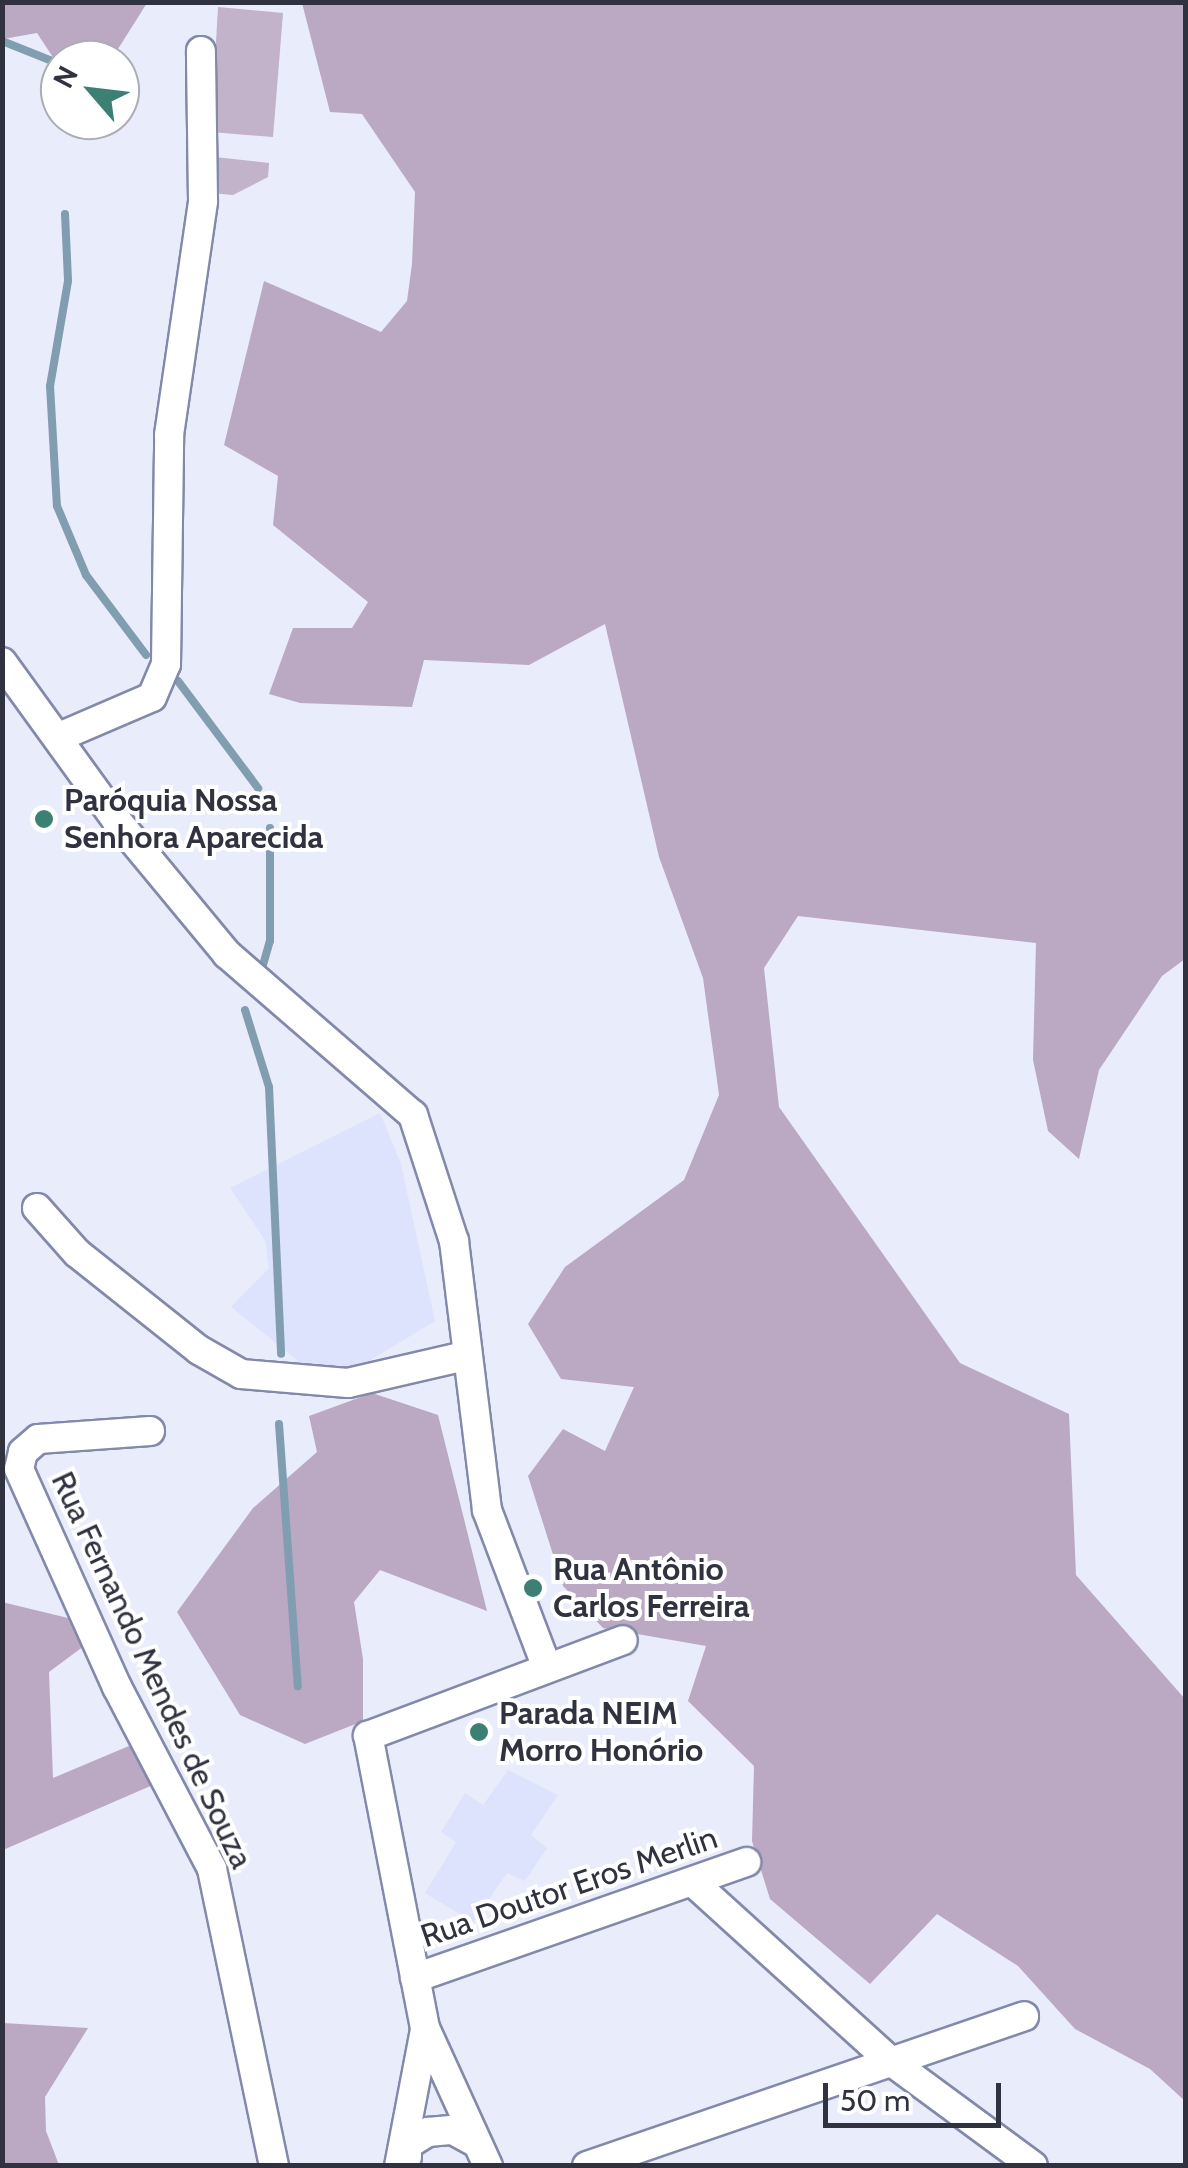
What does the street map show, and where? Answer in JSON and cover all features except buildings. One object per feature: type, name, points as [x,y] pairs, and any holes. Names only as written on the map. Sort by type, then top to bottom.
[{"type":"street","points":[[59,737],[152,697],[166,664],[169,435],[203,201],[201,52]]},
{"type":"street","points":[[2,662],[116,821],[228,954],[394,1093],[413,1116],[454,1241],[465,1356],[487,1510],[546,1668]]},
{"type":"street","points":[[37,1208],[77,1253],[199,1350],[242,1374],[348,1383],[465,1356]]},
{"type":"street","name":"Rua Fernando Mendes de Souza","points":[[150,1432],[38,1439],[23,1452],[19,1470],[116,1687],[212,1869],[274,2166]]},
{"type":"street","points":[[482,2154],[425,2028],[368,1736],[623,1640]]},
{"type":"street","name":"Rua Doutor Eros Merlin","points":[[415,1978],[746,1862]]},
{"type":"street","points":[[694,1883],[888,2059],[1033,2166]]},
{"type":"street","points":[[587,2166],[888,2059],[1024,2016]]},
{"type":"street","points":[[404,2159],[425,2028]]},
{"type":"street","points":[[404,2159],[428,2132],[453,2130],[482,2154]]},
{"type":"shaded area","points":[[3,2],[147,2],[124,40],[42,40],[37,33],[3,39]]},
{"type":"shaded area","points":[[302,3],[1185,3],[1185,959],[1162,976],[1099,1070],[1079,1159],[1048,1131],[1033,1060],[1036,943],[798,916],[764,968],[779,1107],[960,1363],[1069,1414],[1076,1575],[1185,1699],[1185,2101],[1150,2069],[1075,2029],[1018,1966],[937,1914],[870,1984],[770,1899],[752,1841],[754,1766],[688,1701],[706,1646],[603,1628],[563,1586],[528,1476],[563,1429],[605,1451],[634,1387],[561,1379],[528,1324],[565,1267],[684,1180],[719,1095],[703,978],[659,857],[605,624],[529,665],[424,660],[412,707],[300,703],[269,694],[293,628],[352,628],[368,602],[273,525],[278,476],[224,445],[264,281],[381,332],[407,301],[412,264],[415,192],[362,114],[330,112]]},
{"type":"shaded area","points":[[218,7],[283,13],[273,137],[211,132]]},
{"type":"shaded area","points":[[215,157],[269,163],[268,177],[233,195],[211,193]]},
{"type":"shaded area","points":[[380,1113],[401,1164],[435,1321],[349,1373],[302,1364],[231,1307],[269,1268],[265,1240],[230,1188]]},
{"type":"shaded area","points":[[372,1393],[438,1415],[487,1611],[380,1570],[354,1602],[363,1659],[363,1721],[305,1744],[240,1715],[177,1612],[253,1508],[317,1452],[309,1416]]},
{"type":"shaded area","points":[[2,1602],[68,1618],[84,1646],[49,1672],[53,1778],[136,1743],[162,1781],[3,1850]]},
{"type":"shaded area","points":[[508,1770],[558,1795],[531,1835],[547,1848],[525,1881],[507,1873],[473,1922],[425,1893],[456,1842],[441,1832],[465,1793],[483,1805]]},
{"type":"shaded area","points":[[3,2023],[88,2028],[45,2097],[46,2131],[59,2165],[3,2165]]},
{"type":"waterway","points":[[2,41],[40,56]]},
{"type":"waterway","points":[[65,214],[68,281],[50,386],[57,506],[86,575],[146,655]]},
{"type":"waterway","points":[[178,681],[258,788]]},
{"type":"waterway","points":[[263,965],[270,941],[270,828]]},
{"type":"waterway","points":[[245,1010],[269,1087],[281,1354]]},
{"type":"waterway","points":[[279,1424],[298,1686]]},
{"type":"place","name":"Paróquia Nossa Senhora Aparecida","points":[[44,819]]},
{"type":"place","name":"Rua Antônio Carlos Ferreira","points":[[533,1588]]},
{"type":"place","name":"Parada NEIM Morro Honório","points":[[479,1732]]}]
